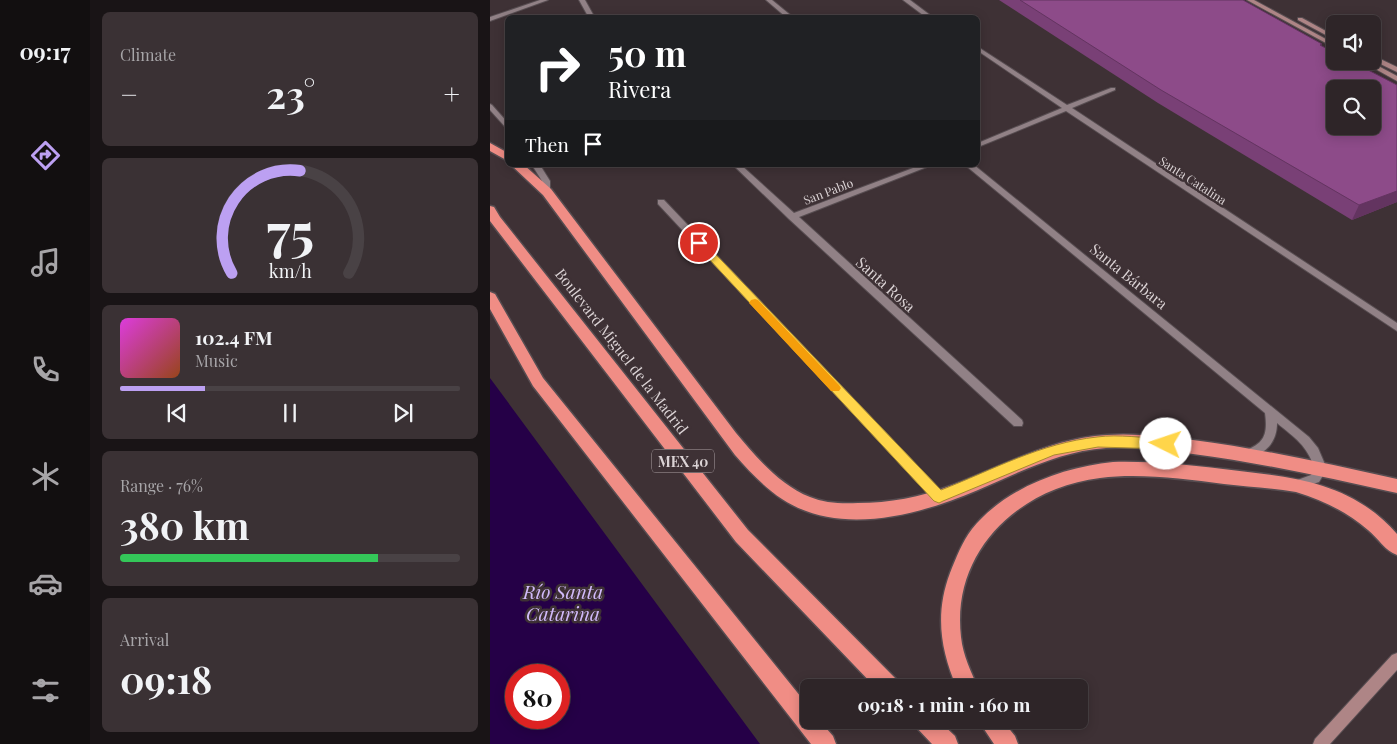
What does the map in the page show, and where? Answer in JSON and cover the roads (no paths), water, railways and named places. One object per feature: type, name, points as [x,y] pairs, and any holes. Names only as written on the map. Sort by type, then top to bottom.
[{"type":"highway","points":[[490,146],[505,156]]},
{"type":"highway","points":[[520,167],[535,179],[546,192],[702,398],[720,425],[743,453],[789,495],[826,508],[861,512],[907,507],[939,497],[1024,460],[1053,450],[1098,442],[1166,444],[1245,455],[1397,486]]},
{"type":"highway","name":"Boulevard Miguel de la Madrid","points":[[490,210],[494,218],[742,536],[882,679]]},
{"type":"highway","points":[[490,297],[538,382],[826,744]]},
{"type":"highway","points":[[964,679],[957,663],[950,636],[951,603],[959,574],[971,548],[985,526],[1007,508],[1051,484],[1096,471],[1152,469],[1296,486],[1341,502],[1380,530],[1397,547]]},
{"type":"highway","points":[[932,729],[947,744]]},
{"type":"highway","points":[[996,729],[1007,744]]},
{"type":"street","points":[[490,19],[545,0]]},
{"type":"street","points":[[582,0],[590,15]]},
{"type":"street","points":[[769,0],[787,15]]},
{"type":"street","points":[[906,0],[928,15]]},
{"type":"street","points":[[1250,0],[1326,41]]},
{"type":"street","points":[[1264,0],[1326,33]]},
{"type":"street","name":"Santa Catalina","points":[[980,50],[1065,109],[1397,328]]},
{"type":"street","points":[[1381,62],[1397,70]]},
{"type":"street","points":[[1380,70],[1397,79]]},
{"type":"street","points":[[980,145],[1113,90]]},
{"type":"street","points":[[490,106],[505,124]]},
{"type":"street","points":[[537,167],[546,181],[546,192]]},
{"type":"street","name":"Santa Rosa","points":[[738,167],[1018,423]]},
{"type":"street","name":"San Pablo","points":[[792,217],[923,167]]},
{"type":"street","name":"Santa Bárbara","points":[[971,167],[1270,411],[1314,450],[1321,469]]},
{"type":"street","points":[[661,202],[939,497]]},
{"type":"street","points":[[1245,455],[1258,451],[1264,446],[1270,436],[1272,424],[1270,411]]},
{"type":"street","points":[[1296,486],[1315,478],[1321,469]]},
{"type":"street","points":[[1320,744],[1397,660]]},
{"type":"water","name":"Río Santa Catarina","points":[[490,378],[760,744],[490,744]]}]
